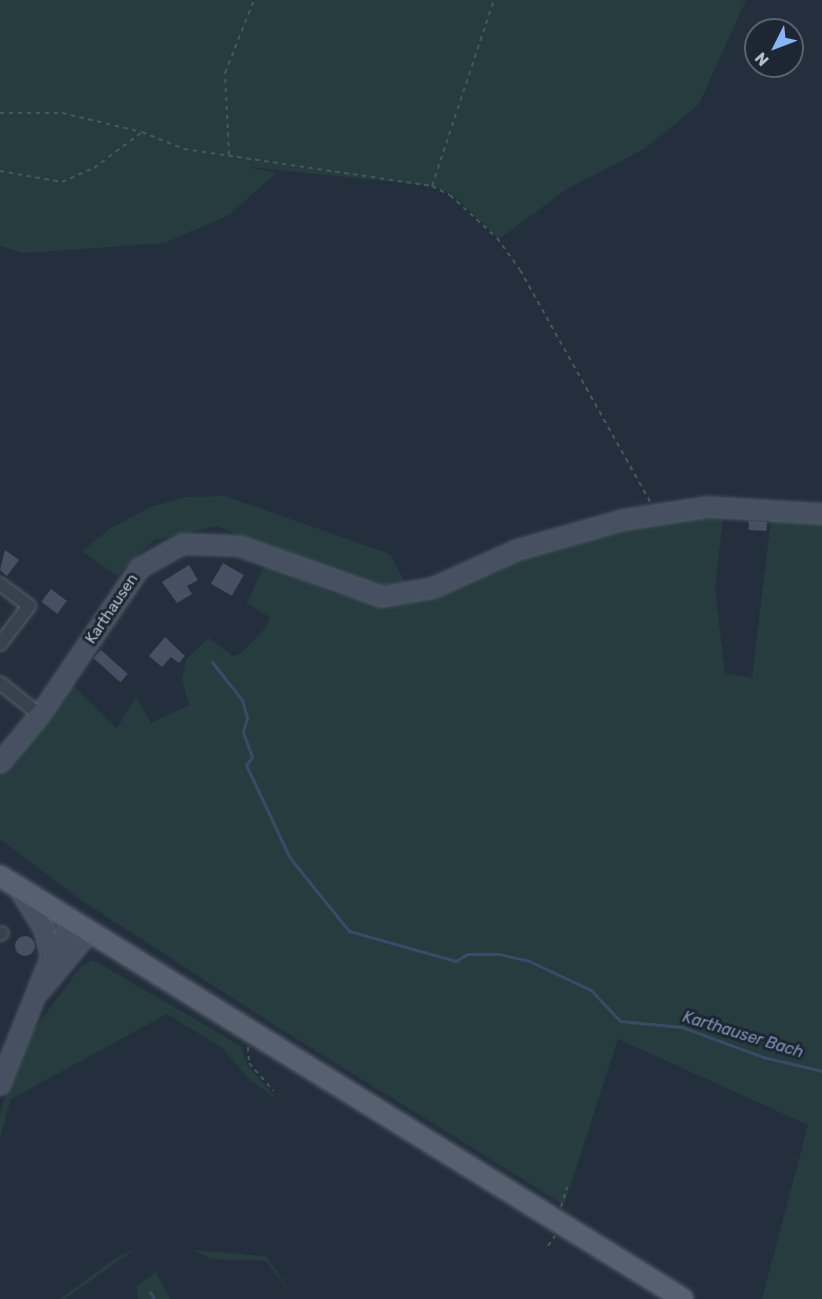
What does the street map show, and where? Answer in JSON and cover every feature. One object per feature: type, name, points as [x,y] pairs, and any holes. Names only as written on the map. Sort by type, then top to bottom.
[{"type":"main road","name":"Karthausen","points":[[0,763],[40,715],[130,580],[164,550],[221,542],[339,585],[382,597],[403,596],[517,550],[623,520],[657,513],[708,507],[822,514]]},
{"type":"main road","points":[[0,876],[683,1299]]},
{"type":"main road","points":[[20,889],[44,929],[51,957]]},
{"type":"main road","points":[[0,1085],[41,990],[51,957],[81,927]]},
{"type":"main road","points":[[41,990],[81,927]]},
{"type":"street","points":[[0,584],[29,606],[0,644]]},
{"type":"street","points":[[0,682],[40,715]]},
{"type":"path","points":[[229,155],[225,73],[254,0]]},
{"type":"path","points":[[432,186],[494,0]]},
{"type":"path","points":[[0,113],[62,113],[142,132],[184,149],[432,186],[490,231],[520,270],[657,513]]},
{"type":"path","points":[[0,171],[62,182],[94,168],[142,132]]},
{"type":"path","points":[[246,1055],[273,1092]]},
{"type":"path","points":[[562,1204],[567,1187]]},
{"type":"path","points":[[548,1246],[554,1238]]},
{"type":"green space","points":[[0,0],[746,0],[699,104],[646,148],[567,189],[499,239],[452,194],[432,186],[248,167],[276,173],[229,215],[165,243],[25,253],[0,246]]},
{"type":"green space","points":[[225,496],[390,554],[405,582],[379,586],[340,577],[217,526],[154,540],[117,576],[82,551],[111,528],[151,507],[186,497]]},
{"type":"green space","points":[[724,510],[715,589],[725,673],[752,678],[772,511],[822,515],[822,1299],[762,1299],[808,1125],[618,1039],[564,1205],[274,1025],[81,900],[0,839],[0,773],[69,682],[117,728],[136,697],[151,723],[189,705],[182,680],[186,659],[209,638],[233,656],[241,653],[267,626],[270,618],[247,603],[265,564],[337,595],[382,599],[573,534]]},
{"type":"green space","points":[[93,960],[241,1046],[247,1065],[276,1098],[250,1080],[221,1047],[167,1014],[11,1099],[0,1137],[0,1113],[19,1050],[80,967]]},
{"type":"green space","points":[[137,1248],[65,1299],[60,1299],[114,1259]]},
{"type":"green space","points":[[194,1250],[266,1256],[295,1299],[266,1261],[211,1259]]},
{"type":"green space","points":[[156,1272],[170,1299],[138,1299],[137,1286]]},
{"type":"building","points":[[749,521],[767,522],[767,531],[749,530]]},
{"type":"building","points":[[5,550],[19,560],[7,576],[0,570]]},
{"type":"building","points":[[223,563],[244,575],[232,596],[211,584]]},
{"type":"building","points":[[189,565],[198,580],[187,586],[192,594],[177,603],[162,582]]},
{"type":"building","points":[[51,589],[67,601],[57,614],[41,602]]},
{"type":"building","points":[[165,637],[185,656],[179,663],[171,657],[162,667],[149,656]]},
{"type":"building","points":[[101,650],[128,674],[120,682],[94,658]]},
{"type":"building","points":[[21,936],[29,936],[35,942],[35,950],[29,956],[21,956],[15,950],[15,942]]},
{"type":"waterway","name":"Karthauser Bach","points":[[212,662],[242,700],[247,718],[243,732],[252,757],[246,765],[290,858],[349,931],[456,961],[467,954],[499,954],[529,961],[591,990],[620,1021],[682,1027],[763,1057],[822,1071]]},
{"type":"waterway","points":[[150,1292],[154,1299]]}]
